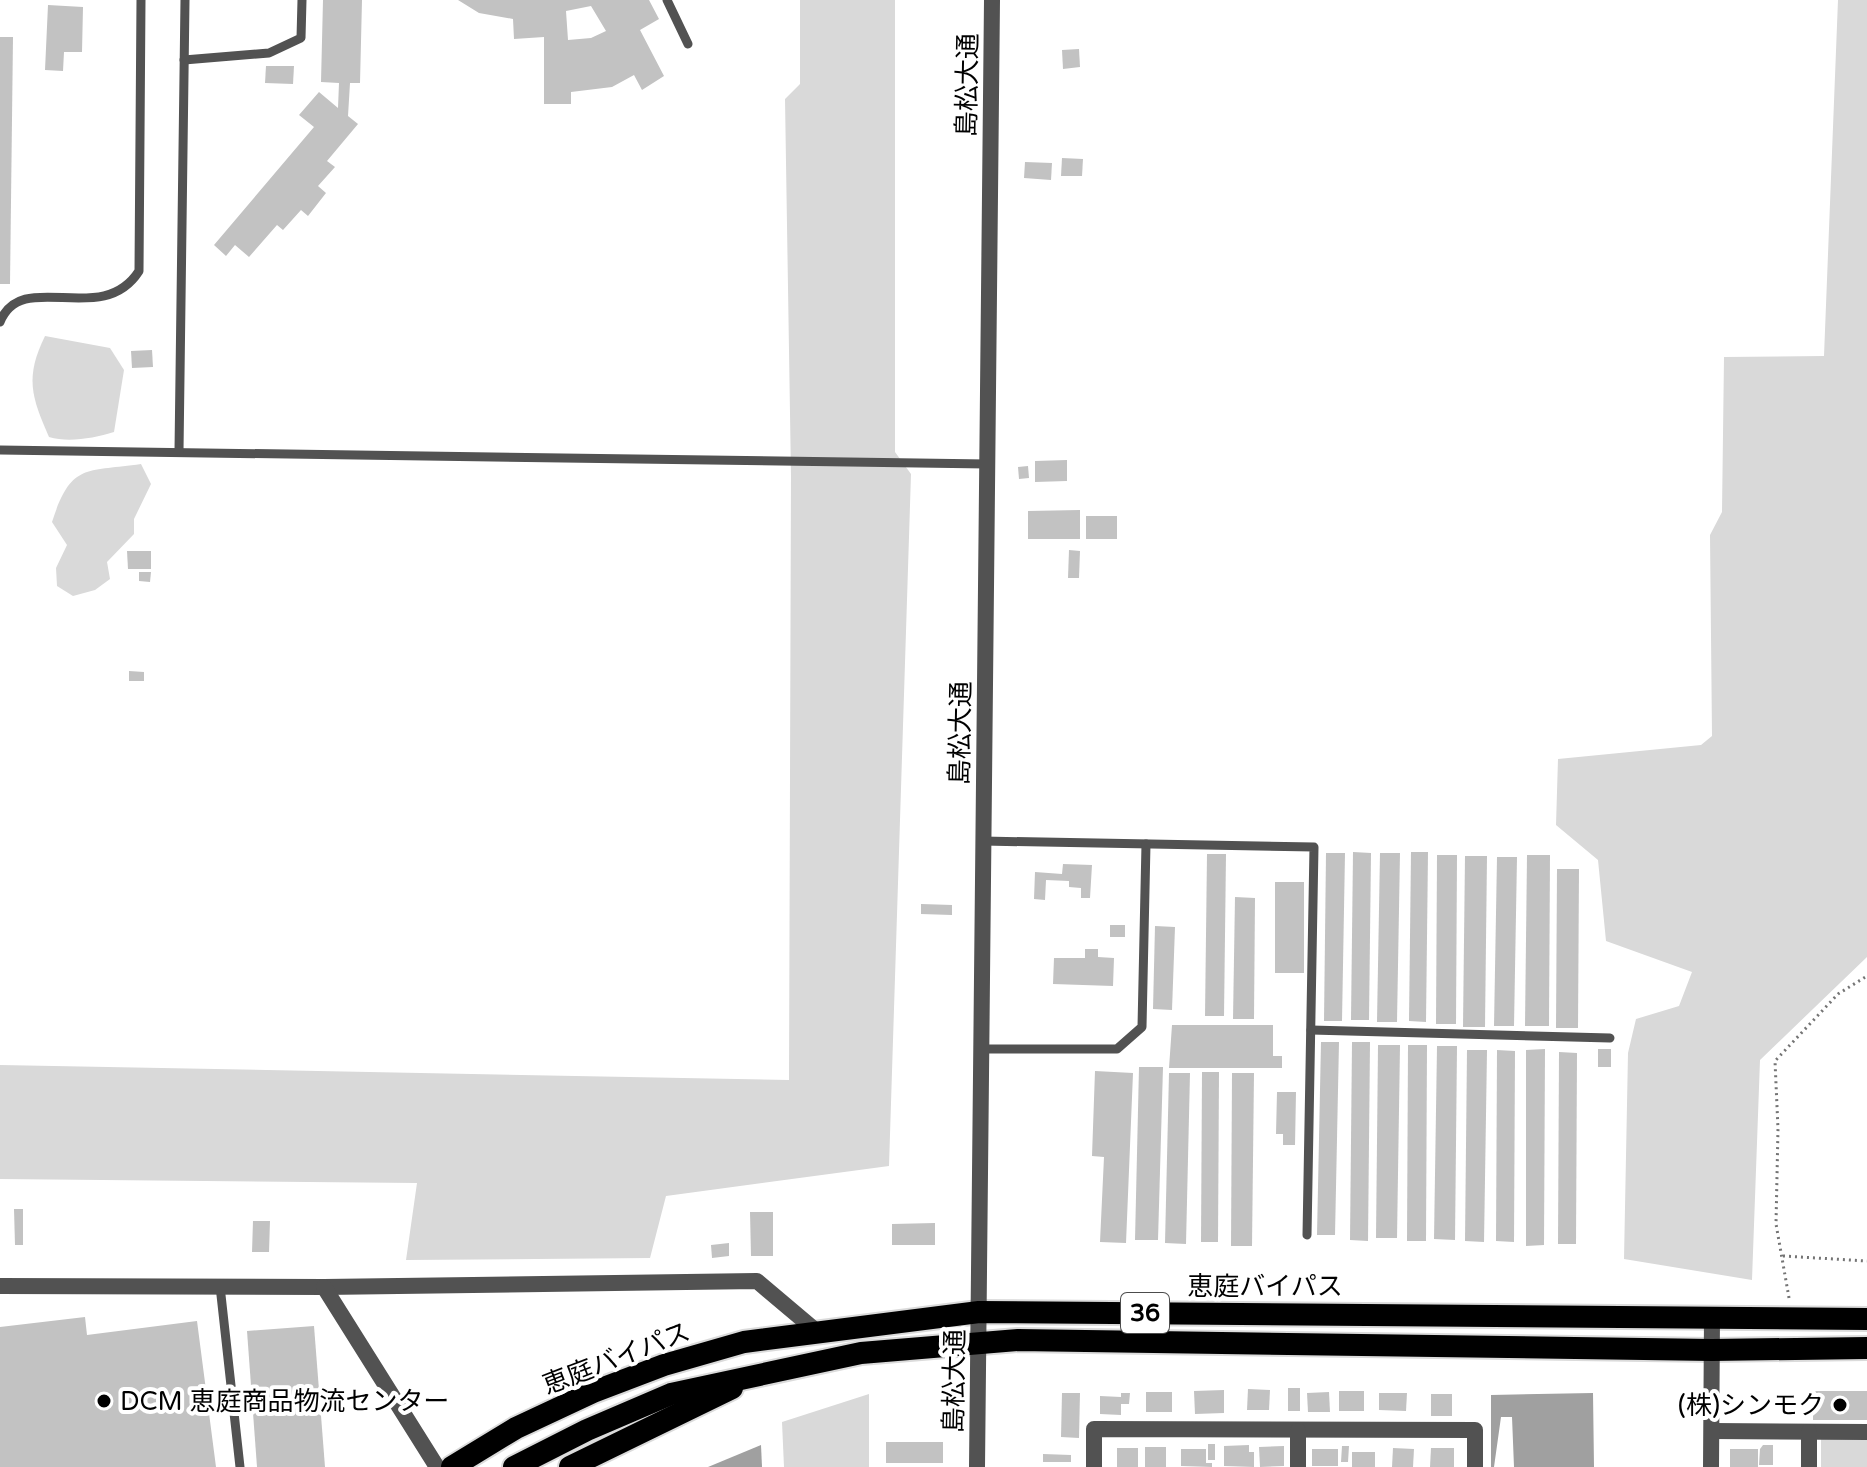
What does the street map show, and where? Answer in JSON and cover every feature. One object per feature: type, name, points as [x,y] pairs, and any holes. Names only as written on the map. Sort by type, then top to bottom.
[{"type":"highway","name":"恵庭バイパス","points":[[452,1467],[516,1428],[664,1365],[744,1342],[815,1330],[979,1312],[1867,1319]]},
{"type":"highway","name":"恵庭バイパス","points":[[514,1467],[587,1430],[671,1394],[861,1353],[978,1342],[1712,1350],[1867,1348]]},
{"type":"highway","points":[[570,1467],[615,1442],[681,1415],[755,1376]]},
{"type":"street","name":"島松大通","points":[[977,1467],[992,0]]},
{"type":"street","points":[[0,1286],[324,1287],[757,1281],[815,1330]]},
{"type":"street","points":[[324,1287],[437,1467]]},
{"type":"street","points":[[1711,1467],[1712,1317]]},
{"type":"street","points":[[1094,1467],[1094,1429],[1475,1430],[1475,1467]]},
{"type":"street","points":[[1298,1431],[1298,1467]]},
{"type":"street","points":[[1712,1431],[1867,1432]]},
{"type":"street","points":[[1809,1432],[1809,1467]]},
{"type":"lane","points":[[0,322],[11,305],[23,298],[105,298],[131,284],[139,271],[141,0]]},
{"type":"lane","points":[[179,451],[185,0]]},
{"type":"lane","points":[[184,60],[269,53],[301,38],[302,0]]},
{"type":"lane","points":[[667,0],[688,44]]},
{"type":"lane","points":[[0,450],[987,464]]},
{"type":"lane","points":[[983,841],[1314,847],[1307,1235]]},
{"type":"lane","points":[[981,1049],[1117,1049],[1142,1027],[1146,844]]},
{"type":"lane","points":[[1311,1030],[1610,1038]]},
{"type":"lane","points":[[220,1286],[240,1467]]},
{"type":"path","points":[[1789,1318],[1789,1287],[1776,1224],[1778,1129],[1775,1061],[1838,994],[1867,976]]},
{"type":"path","points":[[1783,1256],[1867,1261]]},
{"type":"shaded area","points":[[800,0],[895,0],[895,452],[911,474],[889,1166],[666,1196],[650,1258],[406,1260],[417,1183],[0,1179],[0,1065],[789,1080],[791,476],[785,99],[800,84]]},
{"type":"shaded area","points":[[1838,0],[1867,0],[1867,957],[1760,1060],[1752,1280],[1624,1259],[1628,1053],[1636,1019],[1679,1006],[1692,972],[1606,941],[1598,860],[1556,825],[1558,759],[1701,745],[1712,736],[1710,535],[1722,512],[1724,357],[1824,356]]},
{"type":"shaded area","points":[[45,336],[110,348],[124,370],[114,432],[82,439],[49,437],[38,410],[33,386],[35,363]]},
{"type":"shaded area","points":[[141,464],[151,484],[134,519],[134,534],[107,562],[110,579],[95,590],[73,596],[57,586],[56,568],[67,545],[52,522],[66,489],[74,480],[93,470]]},
{"type":"shaded area","points":[[1593,1393],[1594,1467],[1514,1467],[1512,1417],[1501,1417],[1494,1467],[1491,1467],[1491,1395]]},
{"type":"shaded area","points":[[869,1394],[869,1467],[784,1467],[782,1422]]},
{"type":"shaded area","points":[[1821,1439],[1867,1440],[1867,1467],[1821,1467]]},
{"type":"shaded area","points":[[761,1445],[762,1467],[708,1467]]},
{"type":"building","points":[[323,0],[362,0],[360,83],[350,83],[348,116],[358,124],[327,161],[335,167],[318,186],[326,193],[308,216],[301,210],[283,230],[277,225],[249,257],[235,245],[226,256],[214,245],[314,127],[299,115],[319,92],[338,108],[339,83],[321,82]]},
{"type":"building","points":[[458,0],[649,0],[659,19],[640,30],[664,76],[642,90],[634,75],[612,87],[571,92],[571,104],[544,104],[544,37],[514,39],[513,19],[479,13]],"holes":[[[591,6],[606,31],[591,38],[568,40],[566,11]]]},
{"type":"building","points":[[48,5],[83,7],[82,52],[64,52],[63,71],[45,70]]},
{"type":"building","points":[[0,37],[13,37],[10,284],[0,284]]},
{"type":"building","points":[[1079,49],[1080,67],[1063,69],[1062,50]]},
{"type":"building","points":[[266,66],[294,66],[293,84],[265,83]]},
{"type":"building","points":[[1062,158],[1083,159],[1082,176],[1061,176]]},
{"type":"building","points":[[1025,162],[1052,163],[1051,180],[1024,178]]},
{"type":"building","points":[[152,350],[153,367],[132,368],[131,351]]},
{"type":"building","points":[[1067,460],[1067,481],[1035,482],[1035,461]]},
{"type":"building","points":[[1028,466],[1029,478],[1019,479],[1018,467]]},
{"type":"building","points":[[1080,510],[1080,539],[1028,539],[1028,511]]},
{"type":"building","points":[[1086,516],[1117,516],[1117,539],[1086,539]]},
{"type":"building","points":[[1069,550],[1080,551],[1079,578],[1068,578]]},
{"type":"building","points":[[127,551],[151,551],[151,569],[128,569]]},
{"type":"building","points":[[139,572],[151,572],[150,582],[139,581]]},
{"type":"building","points":[[129,671],[144,672],[144,681],[129,681]]},
{"type":"building","points":[[1353,852],[1371,853],[1369,1020],[1351,1020]]},
{"type":"building","points":[[1411,852],[1428,852],[1426,1022],[1409,1021]]},
{"type":"building","points":[[1326,853],[1345,853],[1342,1021],[1324,1021]]},
{"type":"building","points":[[1380,853],[1400,853],[1397,1022],[1377,1022]]},
{"type":"building","points":[[1207,854],[1226,854],[1224,1016],[1205,1016]]},
{"type":"building","points":[[1437,855],[1457,855],[1456,1024],[1436,1024]]},
{"type":"building","points":[[1527,855],[1550,855],[1549,1026],[1525,1026]]},
{"type":"building","points":[[1465,856],[1487,856],[1485,1027],[1463,1027]]},
{"type":"building","points":[[1497,857],[1517,857],[1514,1026],[1494,1026]]},
{"type":"building","points":[[1063,864],[1092,865],[1090,898],[1081,898],[1081,888],[1069,887],[1069,881],[1046,880],[1045,900],[1034,899],[1035,872],[1062,874]]},
{"type":"building","points":[[1557,869],[1579,869],[1578,1028],[1556,1028]]},
{"type":"building","points":[[1275,882],[1304,882],[1304,973],[1275,973]]},
{"type":"building","points":[[1235,897],[1255,898],[1254,1019],[1233,1019]]},
{"type":"building","points":[[921,904],[952,905],[952,915],[921,914]]},
{"type":"building","points":[[1110,925],[1125,925],[1125,937],[1110,937]]},
{"type":"building","points":[[1155,926],[1175,927],[1172,1010],[1153,1009]]},
{"type":"building","points":[[1085,949],[1098,949],[1098,957],[1114,958],[1113,986],[1053,984],[1054,958],[1085,958]]},
{"type":"building","points":[[1172,1025],[1273,1025],[1273,1056],[1282,1056],[1282,1068],[1169,1068]]},
{"type":"building","points":[[1321,1042],[1339,1042],[1335,1235],[1317,1235]]},
{"type":"building","points":[[1352,1042],[1370,1042],[1368,1241],[1350,1240]]},
{"type":"building","points":[[1378,1045],[1400,1045],[1397,1238],[1376,1238]]},
{"type":"building","points":[[1408,1045],[1427,1045],[1426,1241],[1407,1241]]},
{"type":"building","points":[[1437,1046],[1457,1046],[1455,1240],[1434,1239]]},
{"type":"building","points":[[1545,1049],[1544,1245],[1526,1246],[1526,1050]]},
{"type":"building","points":[[1598,1049],[1611,1049],[1611,1067],[1598,1067]]},
{"type":"building","points":[[1467,1050],[1487,1050],[1484,1242],[1465,1241]]},
{"type":"building","points":[[1497,1050],[1515,1051],[1514,1242],[1496,1241]]},
{"type":"building","points":[[1559,1052],[1577,1053],[1576,1244],[1558,1244]]},
{"type":"building","points":[[1139,1067],[1163,1067],[1158,1240],[1135,1240]]},
{"type":"building","points":[[1095,1071],[1133,1073],[1126,1243],[1100,1242],[1104,1157],[1092,1156]]},
{"type":"building","points":[[1202,1072],[1219,1072],[1218,1242],[1201,1242]]},
{"type":"building","points":[[1169,1073],[1190,1073],[1186,1244],[1165,1243]]},
{"type":"building","points":[[1232,1073],[1254,1073],[1252,1246],[1231,1246]]},
{"type":"building","points":[[1277,1092],[1296,1092],[1295,1145],[1283,1145],[1283,1134],[1276,1134]]},
{"type":"building","points":[[14,1209],[23,1209],[23,1245],[15,1245]]},
{"type":"building","points":[[750,1212],[773,1212],[773,1256],[751,1256]]},
{"type":"building","points":[[253,1221],[270,1221],[269,1252],[252,1252]]},
{"type":"building","points":[[935,1223],[935,1245],[892,1245],[892,1224]]},
{"type":"building","points":[[729,1243],[729,1256],[712,1258],[711,1245]]},
{"type":"building","name":"DCM 恵庭商品物流センター","points":[[85,1317],[87,1335],[197,1321],[216,1467],[0,1467],[0,1327]]},
{"type":"building","points":[[314,1326],[325,1467],[257,1467],[247,1331]]},
{"type":"building","points":[[1288,1388],[1300,1388],[1300,1411],[1288,1411]]},
{"type":"building","points":[[1248,1389],[1270,1390],[1269,1410],[1247,1410]]},
{"type":"building","points":[[1224,1390],[1224,1413],[1195,1414],[1194,1391]]},
{"type":"building","points":[[1339,1391],[1364,1391],[1364,1411],[1339,1411]]},
{"type":"building","name":"(株)シンモク","points":[[1813,1391],[1867,1391],[1867,1420],[1813,1420]]},
{"type":"building","points":[[1146,1392],[1172,1392],[1172,1412],[1146,1412]]},
{"type":"building","points":[[1329,1392],[1330,1412],[1308,1412],[1307,1393]]},
{"type":"building","points":[[1062,1393],[1080,1393],[1079,1438],[1061,1437]]},
{"type":"building","points":[[1121,1393],[1130,1393],[1129,1404],[1121,1404],[1121,1415],[1100,1414],[1100,1396],[1121,1397]]},
{"type":"building","points":[[1379,1393],[1407,1393],[1406,1411],[1379,1410]]},
{"type":"building","points":[[1431,1394],[1452,1394],[1452,1416],[1431,1416]]},
{"type":"building","points":[[886,1442],[943,1442],[943,1463],[886,1463]]},
{"type":"building","points":[[1208,1444],[1215,1444],[1215,1460],[1208,1460]]},
{"type":"building","points":[[1249,1445],[1249,1452],[1254,1452],[1254,1467],[1224,1466],[1224,1446]]},
{"type":"building","points":[[1763,1445],[1773,1445],[1773,1465],[1759,1465]]},
{"type":"building","points":[[1284,1446],[1284,1466],[1260,1467],[1259,1447]]},
{"type":"building","points":[[1342,1446],[1349,1446],[1348,1462],[1341,1462]]},
{"type":"building","points":[[1145,1447],[1166,1447],[1166,1467],[1145,1467]]},
{"type":"building","points":[[1117,1448],[1138,1448],[1138,1467],[1117,1467]]},
{"type":"building","points":[[1393,1448],[1414,1449],[1413,1467],[1392,1467]]},
{"type":"building","points":[[1431,1448],[1454,1448],[1454,1467],[1430,1467]]},
{"type":"building","points":[[1181,1449],[1206,1449],[1206,1463],[1212,1463],[1212,1467],[1181,1466]]},
{"type":"building","points":[[1312,1449],[1338,1449],[1338,1466],[1312,1466]]},
{"type":"building","points":[[1730,1449],[1758,1449],[1758,1467],[1730,1467]]},
{"type":"building","points":[[1352,1452],[1375,1452],[1375,1467],[1352,1467]]},
{"type":"building","points":[[1043,1454],[1071,1455],[1071,1462],[1043,1462]]},
{"type":"place","name":"DCM 恵庭商品物流センター","points":[[104,1401]]},
{"type":"place","name":"(株)シンモク","points":[[1840,1405]]}]
